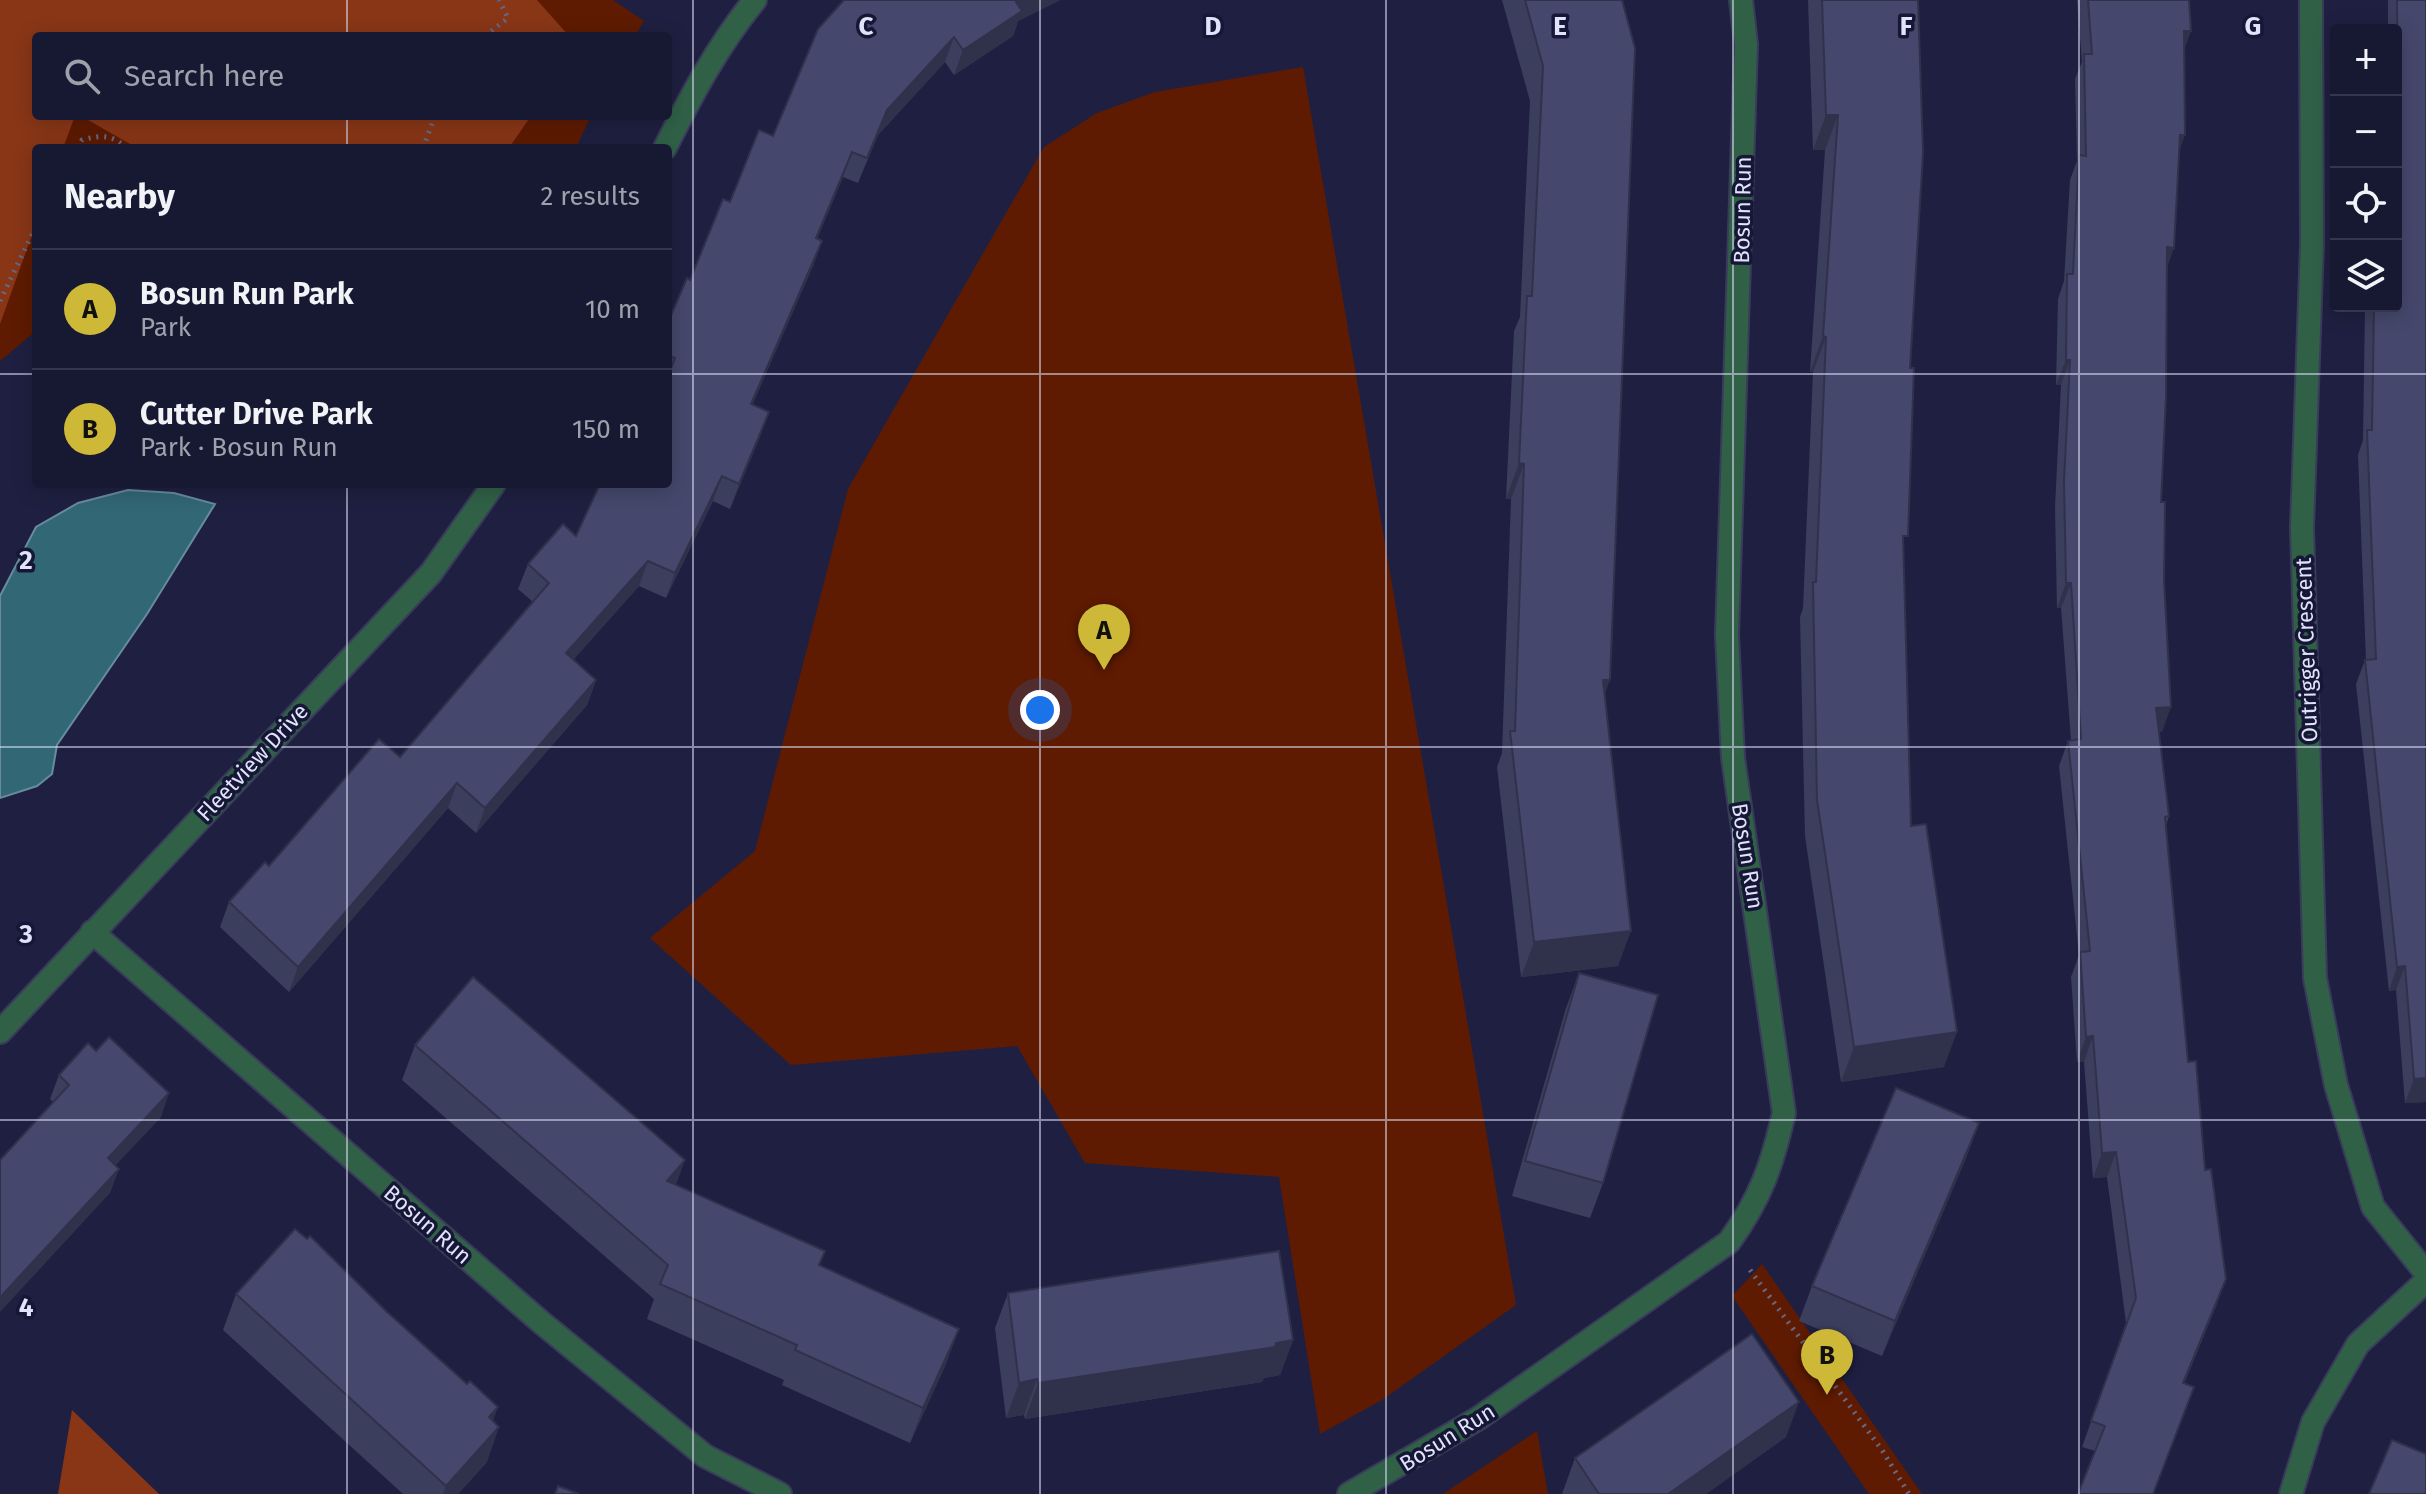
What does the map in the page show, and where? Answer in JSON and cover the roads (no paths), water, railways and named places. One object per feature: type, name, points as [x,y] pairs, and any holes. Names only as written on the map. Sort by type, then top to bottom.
[{"type":"street","points":[[667,144],[695,87],[735,24],[755,0]]},
{"type":"street","name":"Bosun Run","points":[[1349,1494],[1479,1418],[1729,1242],[1752,1210],[1771,1170],[1784,1113],[1733,758],[1727,635],[1746,44],[1741,0]]},
{"type":"street","name":"Outrigger Crescent","points":[[2311,0],[2312,244],[2302,527],[2315,978],[2336,1085],[2373,1207],[2426,1273]]},
{"type":"street","name":"Fleetview Drive","points":[[0,1032],[431,573],[491,488]]},
{"type":"street","name":"Bosun Run","points":[[92,932],[589,1361],[705,1456],[779,1494]]},
{"type":"street","points":[[2291,1494],[2313,1422],[2358,1344],[2426,1281]]},
{"type":"water","points":[[128,490],[174,493],[215,504],[147,614],[57,745],[52,774],[37,786],[0,798],[0,596],[36,527],[78,503]]},
{"type":"place","name":"Bosun Run Park","points":[[1104,670]]},
{"type":"place","name":"Cutter Drive Park","points":[[1827,1395]]}]
